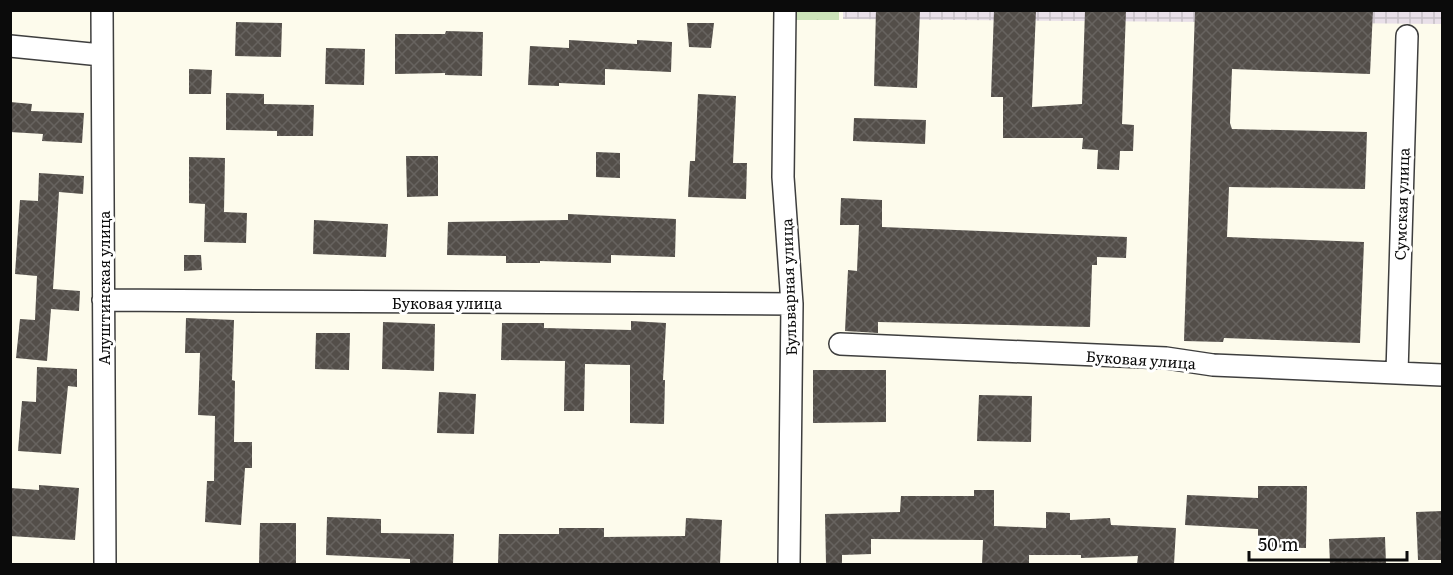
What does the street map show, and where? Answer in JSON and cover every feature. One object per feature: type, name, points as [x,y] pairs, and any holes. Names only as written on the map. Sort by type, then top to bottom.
[{"type":"street","name":"Алуштинская улица","points":[[102,10],[105,564]]},
{"type":"street","name":"Бульварная улица","points":[[785,10],[783,177],[792,304],[789,564]]},
{"type":"street","name":"Сумская улица","points":[[1396,373],[1407,36]]},
{"type":"street","points":[[10,46],[101,56]]},
{"type":"street","name":"Буковая улица","points":[[103,300],[792,304]]},
{"type":"street","name":"Буковая улица","points":[[840,344],[1166,358],[1213,365],[1443,375]]},
{"type":"shaded area","points":[[843,10],[1442,11],[1442,24],[843,19]]},
{"type":"green space","points":[[792,11],[839,11],[839,20],[792,20]]},
{"type":"building","points":[[876,10],[920,10],[917,88],[874,86]]},
{"type":"building","points":[[994,10],[1036,10],[1032,107],[1082,104],[1085,10],[1126,10],[1122,124],[1134,125],[1133,151],[1120,151],[1119,170],[1097,169],[1098,150],[1082,149],[1083,138],[1003,138],[1003,97],[991,97]]},
{"type":"building","points":[[1195,10],[1373,10],[1370,74],[1232,69],[1230,123],[1232,129],[1367,132],[1365,189],[1229,187],[1227,237],[1364,242],[1360,343],[1224,338],[1223,342],[1184,341]]},
{"type":"building","points":[[236,22],[282,23],[281,57],[235,56]]},
{"type":"building","points":[[687,23],[714,23],[711,48],[689,47]]},
{"type":"building","points":[[446,31],[483,32],[482,76],[445,75],[445,73],[395,74],[395,34],[445,34]]},
{"type":"building","points":[[569,40],[637,44],[637,40],[672,42],[671,72],[605,69],[605,85],[559,83],[559,86],[528,85],[530,46],[569,48]]},
{"type":"building","points":[[326,48],[365,49],[364,85],[325,84]]},
{"type":"building","points":[[189,69],[212,70],[211,94],[189,94]]},
{"type":"building","points":[[226,93],[264,94],[264,104],[314,105],[313,136],[277,136],[277,131],[226,130]]},
{"type":"building","points":[[698,94],[736,96],[733,163],[747,163],[746,199],[688,197],[690,161],[695,161]]},
{"type":"building","points":[[10,102],[32,104],[31,111],[84,113],[82,143],[42,141],[43,134],[10,132]]},
{"type":"building","points":[[854,118],[926,120],[925,144],[853,141]]},
{"type":"building","points":[[596,152],[620,153],[620,178],[596,177]]},
{"type":"building","points":[[406,156],[438,156],[438,196],[407,197]]},
{"type":"building","points":[[189,157],[225,158],[224,212],[247,213],[246,243],[204,242],[205,204],[189,203]]},
{"type":"building","points":[[39,173],[84,176],[83,194],[59,192],[53,289],[80,291],[79,311],[51,309],[47,361],[16,358],[20,319],[35,320],[37,276],[15,274],[20,200],[38,201]]},
{"type":"building","points":[[841,198],[882,200],[882,227],[1127,237],[1126,258],[1097,257],[1097,265],[1092,265],[1090,327],[878,322],[878,333],[845,331],[848,270],[857,271],[859,225],[840,225]]},
{"type":"building","points":[[568,214],[676,219],[675,257],[611,255],[611,263],[540,261],[540,263],[506,263],[506,256],[447,255],[448,222],[568,220]]},
{"type":"building","points":[[314,220],[388,224],[386,257],[313,254]]},
{"type":"building","points":[[184,255],[201,255],[202,270],[184,271]]},
{"type":"building","points":[[186,318],[234,320],[232,380],[235,381],[234,442],[252,442],[252,468],[245,468],[241,525],[205,522],[207,481],[214,481],[215,416],[198,415],[200,353],[185,353]]},
{"type":"building","points":[[631,321],[666,323],[663,380],[665,380],[664,424],[630,423],[630,365],[585,364],[584,411],[564,411],[565,361],[501,360],[502,323],[544,323],[544,328],[631,330]]},
{"type":"building","points":[[383,322],[435,324],[434,371],[382,369]]},
{"type":"building","points":[[316,333],[350,333],[349,370],[315,369]]},
{"type":"building","points":[[37,367],[77,369],[77,387],[68,386],[61,454],[18,451],[22,401],[36,402]]},
{"type":"building","points":[[813,370],[886,370],[886,422],[813,423]]},
{"type":"building","points":[[439,392],[476,394],[474,434],[437,433]]},
{"type":"building","points":[[979,395],[1032,396],[1031,442],[977,441]]},
{"type":"building","points":[[39,485],[79,488],[75,540],[10,536],[10,488],[39,490]]},
{"type":"building","points":[[1258,486],[1307,486],[1306,548],[1258,547],[1258,529],[1185,525],[1187,495],[1258,498]]},
{"type":"building","points":[[974,490],[994,490],[994,526],[1046,528],[1046,512],[1070,513],[1070,520],[1110,518],[1111,525],[1176,528],[1174,564],[1137,564],[1138,556],[1081,558],[1081,555],[1029,555],[1029,564],[982,564],[983,540],[871,539],[871,554],[842,555],[842,564],[826,564],[825,514],[900,512],[901,496],[974,496]]},
{"type":"building","points":[[1443,511],[1443,560],[1418,560],[1416,512]]},
{"type":"building","points":[[327,517],[381,519],[381,533],[454,534],[453,564],[410,564],[410,559],[326,555]]},
{"type":"building","points":[[686,518],[722,520],[720,564],[498,564],[499,534],[559,534],[559,528],[604,528],[604,537],[685,536]]},
{"type":"building","points":[[260,523],[296,523],[296,564],[259,564]]},
{"type":"building","points":[[1385,537],[1386,564],[1330,564],[1329,539]]}]
